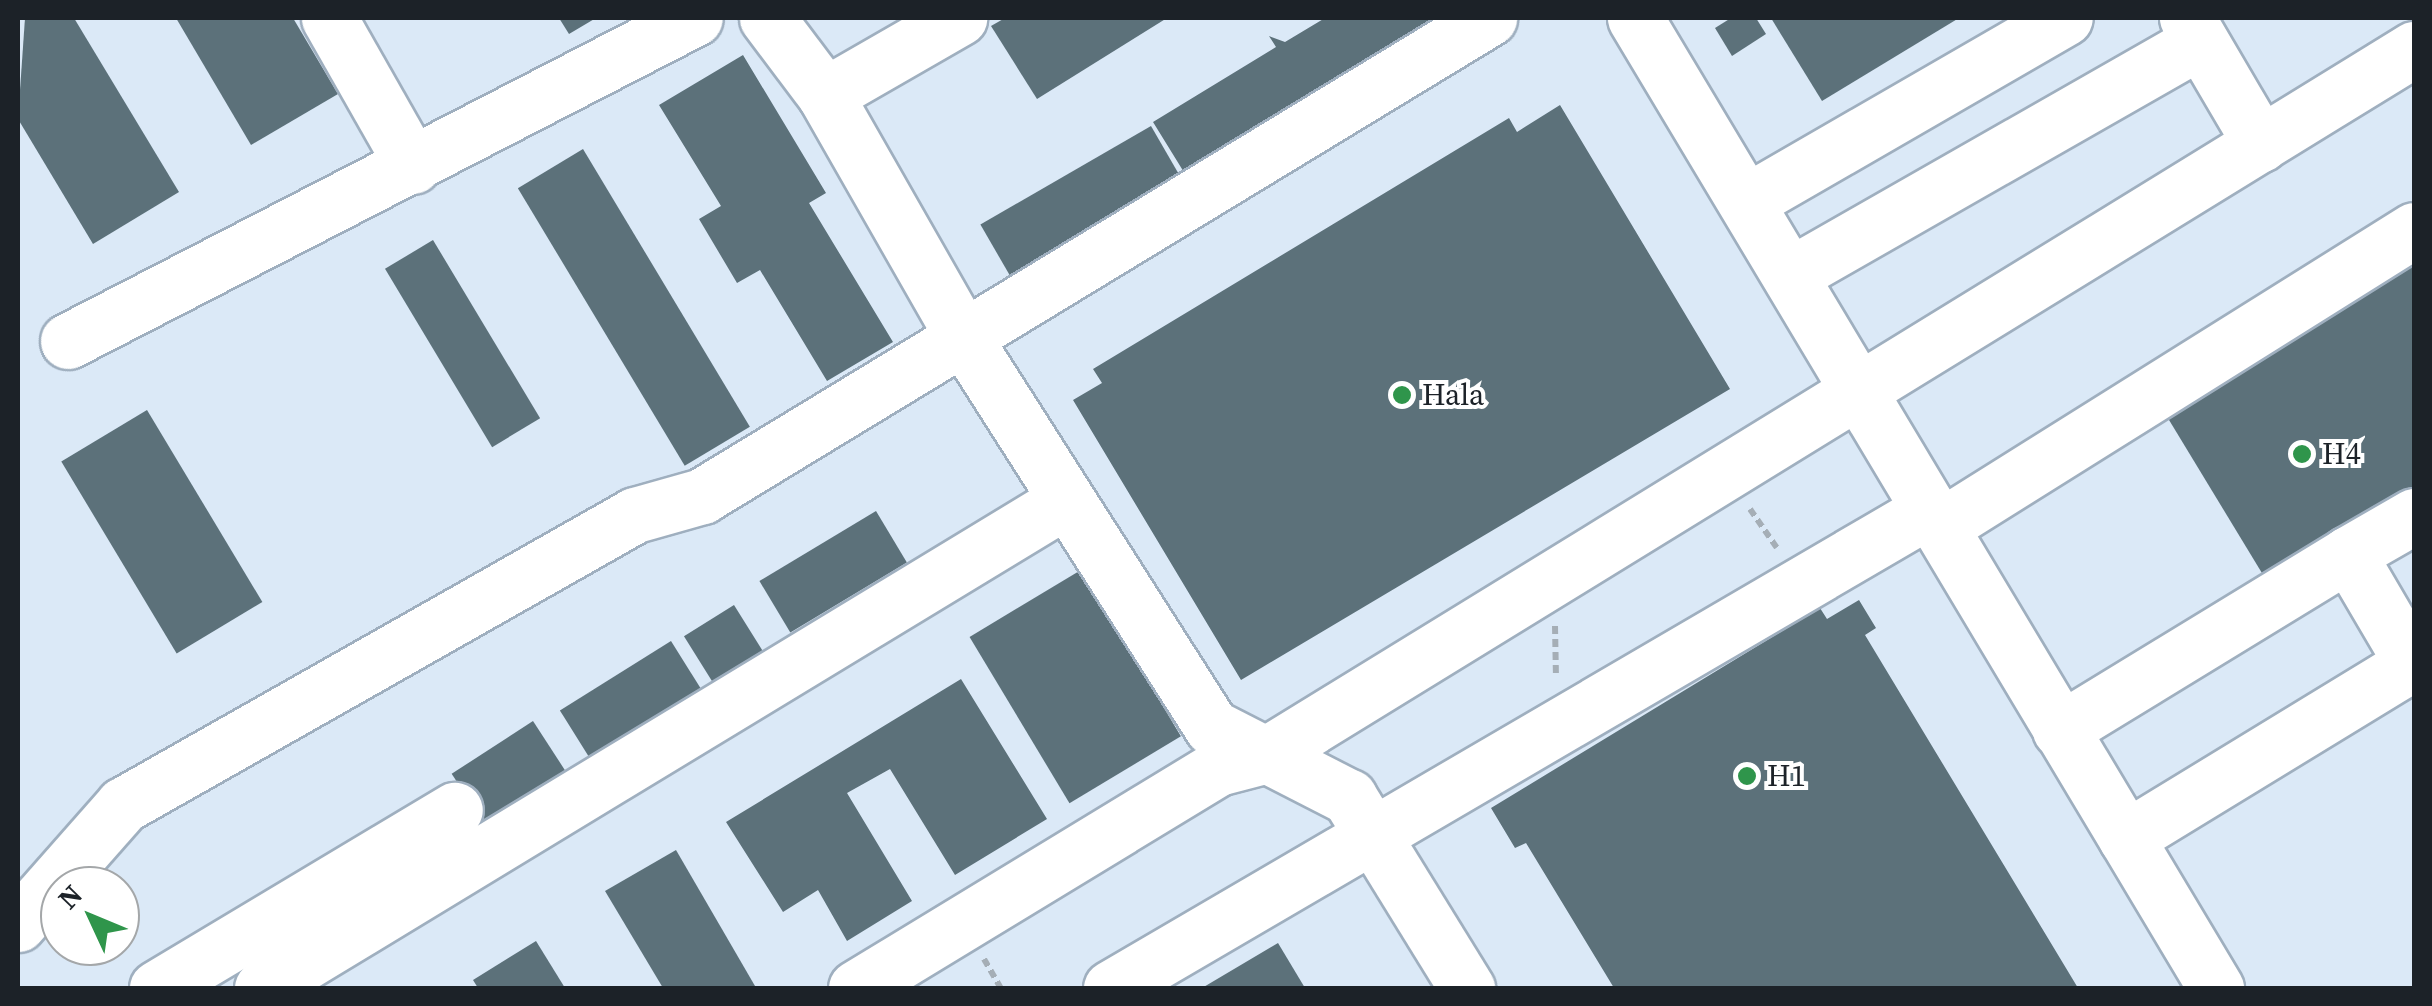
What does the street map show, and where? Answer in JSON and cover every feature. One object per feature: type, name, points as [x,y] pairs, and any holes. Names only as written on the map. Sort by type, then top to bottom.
[{"type":"lane","points":[[329,18],[413,166]]},
{"type":"lane","points":[[68,341],[695,18]]},
{"type":"lane","points":[[767,18],[825,95],[966,340],[1212,727],[1348,797],[1376,834],[1467,988]]},
{"type":"lane","points":[[825,95],[959,18]]},
{"type":"lane","points":[[18,924],[123,806],[316,689],[635,515],[702,496],[966,340],[1489,18]]},
{"type":"lane","points":[[1635,18],[2216,988]]},
{"type":"lane","points":[[1746,202],[2065,18]]},
{"type":"lane","points":[[1790,275],[2194,29],[2261,144]]},
{"type":"lane","points":[[856,988],[1218,768],[1264,756],[1556,570],[1860,391],[2414,49]]},
{"type":"lane","points":[[1111,988],[1580,716],[1935,518],[2414,230]]},
{"type":"lane","points":[[262,988],[1066,502]]},
{"type":"lane","points":[[2060,730],[2414,516]]},
{"type":"lane","points":[[2126,838],[2413,662],[2348,554]]},
{"type":"lane","points":[[157,988],[455,810]]},
{"type":"path","points":[[1556,570],[1555,676],[1580,716]]},
{"type":"shaded area","points":[[18,18],[2414,18],[2414,988],[18,988]]},
{"type":"building","points":[[25,18],[74,18],[179,192],[93,244],[18,119]]},
{"type":"building","points":[[176,18],[293,18],[338,94],[251,145]]},
{"type":"building","points":[[559,18],[596,18],[569,34]]},
{"type":"building","points":[[1005,18],[1167,18],[1037,99],[991,26]]},
{"type":"building","points":[[1325,18],[1460,18],[1190,182],[1153,122],[1276,47],[1269,36],[1285,42]]},
{"type":"building","points":[[1731,18],[1756,18],[1766,34],[1732,56],[1715,28]]},
{"type":"building","points":[[1771,18],[1959,18],[1822,101]]},
{"type":"building","points":[[743,55],[826,193],[809,203],[893,342],[827,381],[760,270],[737,283],[699,219],[721,206],[659,105]]},
{"type":"building","name":"Hala","points":[[1560,105],[1730,389],[1241,680],[1073,400],[1102,383],[1093,369],[1509,118],[1517,132]]},
{"type":"building","points":[[1151,126],[1182,179],[1011,277],[980,224]]},
{"type":"building","points":[[583,149],[750,427],[685,466],[518,188]]},
{"type":"building","points":[[433,240],[540,418],[492,447],[385,269]]},
{"type":"building","name":"H4","points":[[2414,265],[2414,494],[2268,583],[2166,415]]},
{"type":"building","points":[[147,410],[262,602],[177,654],[61,462]]},
{"type":"building","points":[[876,511],[907,562],[790,632],[759,581]]},
{"type":"building","points":[[1081,570],[1181,736],[1069,803],[970,637]]},
{"type":"building","name":"H1","points":[[1859,600],[1876,628],[1865,635],[2078,988],[1614,988],[1526,843],[1515,848],[1491,808],[1820,608],[1827,619]]},
{"type":"building","points":[[734,605],[766,657],[716,688],[684,636]]},
{"type":"building","points":[[671,641],[701,689],[590,759],[560,710]]},
{"type":"building","points":[[961,679],[1047,819],[955,875],[890,769],[847,793],[912,901],[847,941],[818,890],[783,912],[726,822]]},
{"type":"building","points":[[533,721],[571,780],[490,833],[452,774]]},
{"type":"building","points":[[676,850],[755,986],[663,988],[605,891]]},
{"type":"building","points":[[536,941],[565,988],[478,988],[473,980]]},
{"type":"building","points":[[1278,943],[1305,988],[1202,988]]},
{"type":"place","name":"Hala","points":[[1402,395]]},
{"type":"place","name":"H4","points":[[2302,454]]},
{"type":"place","name":"H1","points":[[1747,776]]}]
